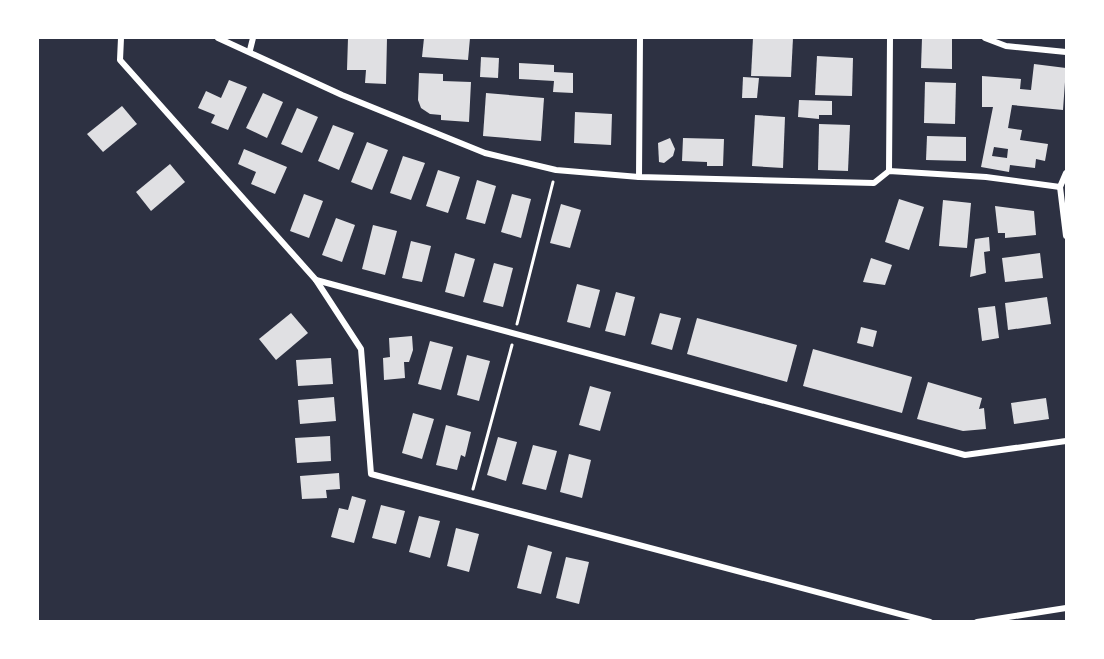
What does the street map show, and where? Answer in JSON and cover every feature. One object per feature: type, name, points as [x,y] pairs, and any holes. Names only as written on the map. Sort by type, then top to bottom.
[{"type":"street","points":[[121,38],[120,60],[316,280],[361,349],[371,474],[930,621]]},
{"type":"street","points":[[218,38],[250,50],[342,94],[485,153],[556,170],[639,177],[874,183],[889,171],[986,177],[1060,187]]},
{"type":"street","points":[[250,50],[253,38]]},
{"type":"street","points":[[639,177],[640,38]]},
{"type":"street","points":[[889,171],[890,38]]},
{"type":"street","points":[[985,38],[1006,46],[1066,52]]},
{"type":"street","points":[[1066,172],[1060,187],[1066,236]]},
{"type":"street","points":[[316,280],[966,455],[1066,441]]},
{"type":"street","points":[[977,621],[1066,608]]},
{"type":"path","points":[[470,500],[556,170]]},
{"type":"building","points":[[348,38],[387,38],[386,84],[365,83],[366,70],[347,70]]},
{"type":"building","points":[[424,38],[470,38],[468,60],[422,57]]},
{"type":"building","points":[[753,38],[793,38],[791,77],[751,76]]},
{"type":"building","points":[[922,38],[952,38],[952,69],[921,68]]},
{"type":"building","points":[[817,56],[853,58],[852,96],[815,95]]},
{"type":"building","points":[[481,57],[499,58],[498,78],[480,77]]},
{"type":"building","points":[[519,63],[554,65],[554,72],[573,73],[573,93],[553,92],[554,81],[519,79]]},
{"type":"building","points":[[1034,64],[1066,68],[1063,110],[1012,105],[1008,128],[1022,130],[1020,140],[1048,144],[1045,161],[1036,159],[1035,168],[1010,165],[1009,172],[981,167],[993,107],[982,107],[982,76],[1021,79],[1020,89],[1031,90]],"holes":[[[994,147],[1008,149],[1007,158],[992,156]]]},
{"type":"building","points":[[419,73],[443,74],[443,81],[471,82],[469,122],[441,120],[441,115],[430,114],[421,108],[418,100]]},
{"type":"building","points":[[743,77],[759,78],[757,98],[742,98]]},
{"type":"building","points":[[229,80],[247,87],[228,130],[211,123],[215,115],[198,108],[206,91],[221,98]]},
{"type":"building","points":[[925,82],[956,83],[955,124],[924,123]]},
{"type":"building","points":[[263,93],[283,102],[267,138],[246,128]]},
{"type":"building","points":[[486,93],[544,98],[541,141],[483,136]]},
{"type":"building","points":[[799,100],[832,101],[832,115],[819,115],[819,119],[798,117]]},
{"type":"building","points":[[122,106],[137,124],[103,152],[87,134]]},
{"type":"building","points":[[297,108],[318,117],[302,153],[281,144]]},
{"type":"building","points":[[575,112],[612,114],[611,145],[574,143]]},
{"type":"building","points":[[755,115],[785,117],[783,168],[752,166]]},
{"type":"building","points":[[819,124],[850,125],[848,171],[818,170]]},
{"type":"building","points":[[333,125],[354,133],[339,170],[318,161]]},
{"type":"building","points":[[927,136],[966,137],[966,161],[926,160]]},
{"type":"building","points":[[670,138],[675,149],[673,156],[664,163],[659,162],[658,143]]},
{"type":"building","points":[[683,138],[724,139],[723,166],[707,166],[707,162],[682,161]]},
{"type":"building","points":[[367,142],[388,150],[372,190],[351,182]]},
{"type":"building","points":[[244,149],[287,167],[275,194],[251,184],[256,172],[238,164]]},
{"type":"building","points":[[403,156],[425,163],[411,200],[390,193]]},
{"type":"building","points":[[170,164],[185,182],[151,211],[136,192]]},
{"type":"building","points":[[438,170],[460,177],[448,213],[426,206]]},
{"type":"building","points":[[477,180],[496,186],[485,224],[466,219]]},
{"type":"building","points":[[304,194],[323,201],[309,238],[290,231]]},
{"type":"building","points":[[512,194],[531,199],[521,238],[501,232]]},
{"type":"building","points":[[899,199],[924,207],[909,250],[885,242]]},
{"type":"building","points":[[943,200],[971,203],[967,248],[939,246]]},
{"type":"building","points":[[561,204],[581,210],[570,248],[550,243]]},
{"type":"building","points":[[995,206],[1034,211],[1036,235],[1005,238],[1005,233],[998,233]]},
{"type":"building","points":[[336,218],[355,225],[342,262],[322,255]]},
{"type":"building","points":[[373,225],[397,231],[385,275],[362,269]]},
{"type":"building","points":[[989,237],[990,251],[984,252],[986,273],[970,277],[975,239]]},
{"type":"building","points":[[411,241],[431,246],[422,282],[402,278]]},
{"type":"building","points":[[455,253],[475,259],[464,297],[445,292]]},
{"type":"building","points":[[1040,253],[1043,278],[1005,282],[1002,258]]},
{"type":"building","points":[[871,258],[892,265],[885,285],[863,282]]},
{"type":"building","points":[[494,263],[513,268],[503,307],[483,302]]},
{"type":"building","points":[[577,284],[600,290],[590,328],[567,322]]},
{"type":"building","points":[[616,292],[635,297],[625,336],[605,331]]},
{"type":"building","points":[[1047,297],[1051,324],[1008,330],[1005,303]]},
{"type":"building","points":[[995,306],[999,338],[982,341],[978,308]]},
{"type":"building","points":[[291,313],[308,333],[276,360],[259,339]]},
{"type":"building","points":[[660,313],[681,318],[672,350],[651,344]]},
{"type":"building","points":[[697,318],[797,345],[787,382],[687,354]]},
{"type":"building","points":[[861,327],[877,331],[873,347],[857,343]]},
{"type":"building","points":[[412,336],[413,350],[409,362],[404,362],[405,378],[384,380],[383,358],[390,357],[389,338]]},
{"type":"building","points":[[430,341],[453,347],[441,390],[418,384]]},
{"type":"building","points":[[813,349],[912,377],[902,413],[803,386]]},
{"type":"building","points":[[467,355],[490,361],[479,401],[457,395]]},
{"type":"building","points":[[331,358],[333,384],[298,386],[296,360]]},
{"type":"building","points":[[928,382],[982,398],[979,409],[984,408],[986,429],[963,431],[917,419]]},
{"type":"building","points":[[590,386],[611,392],[600,431],[579,425]]},
{"type":"building","points":[[334,397],[336,421],[300,424],[298,400]]},
{"type":"building","points":[[1046,398],[1049,419],[1014,424],[1011,403]]},
{"type":"building","points":[[413,413],[434,419],[422,459],[402,453]]},
{"type":"building","points":[[446,425],[471,432],[465,457],[461,455],[457,470],[436,465]]},
{"type":"building","points":[[330,436],[331,461],[297,463],[295,438]]},
{"type":"building","points":[[498,437],[517,442],[506,481],[487,475]]},
{"type":"building","points":[[533,445],[557,451],[546,490],[522,484]]},
{"type":"building","points":[[569,454],[591,460],[582,498],[560,492]]},
{"type":"building","points":[[339,473],[340,489],[326,490],[327,498],[302,499],[300,476]]},
{"type":"building","points":[[352,496],[366,500],[354,543],[331,537],[339,508],[348,510]]},
{"type":"building","points":[[381,505],[405,511],[396,544],[372,538]]},
{"type":"building","points":[[419,516],[440,521],[430,558],[409,552]]},
{"type":"building","points":[[456,528],[479,534],[469,572],[447,566]]},
{"type":"building","points":[[528,545],[552,552],[541,594],[517,588]]},
{"type":"building","points":[[566,557],[589,562],[579,604],[556,598]]}]
